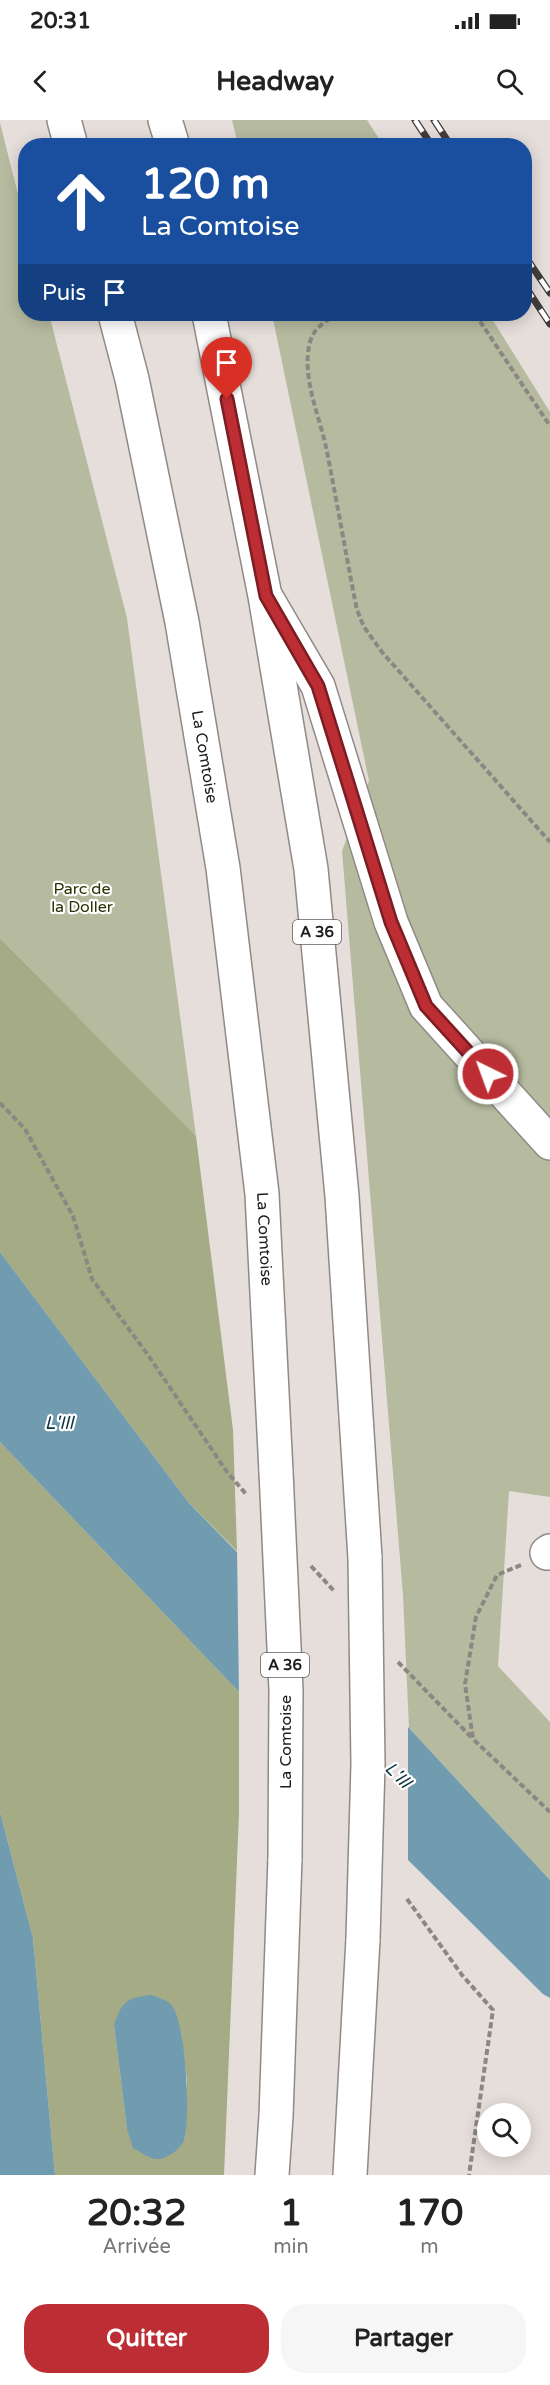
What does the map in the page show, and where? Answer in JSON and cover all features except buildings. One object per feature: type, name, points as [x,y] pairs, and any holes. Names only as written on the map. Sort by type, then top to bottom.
[{"type":"main road","points":[[64,120],[68,138]]},
{"type":"main road","points":[[165,120],[171,138]]},
{"type":"main road","name":"La Comtoise","points":[[117,321],[132,379],[182,622],[223,868],[262,1194],[286,1690],[285,1858],[272,2175]]},
{"type":"main road","name":"A 36","points":[[210,321],[266,596],[311,869],[342,1196],[365,1558],[368,1764],[363,1939],[350,2175]]},
{"type":"main road","points":[[266,596],[318,686],[391,922],[426,1006],[550,1143]]},
{"type":"path","points":[[325,321],[314,333],[308,357],[309,378],[326,447],[357,610],[364,627],[382,652],[550,842]]},
{"type":"path","points":[[480,321],[550,426]]},
{"type":"path","points":[[0,1103],[25,1129],[73,1216],[92,1279],[148,1355],[227,1473],[250,1498]]},
{"type":"path","points":[[473,1739],[465,1684],[476,1617],[497,1575],[549,1552]]},
{"type":"path","points":[[305,1558],[336,1593]]},
{"type":"path","points":[[390,1653],[473,1739],[550,1812]]},
{"type":"path","points":[[407,1899],[462,1975],[493,2010],[469,2175]]},
{"type":"green space","points":[[232,120],[367,120],[379,138],[236,138]]},
{"type":"green space","name":"Parc de la Doller","points":[[0,123],[18,194],[18,321],[51,321],[127,618],[196,1136],[0,938]]},
{"type":"green space","points":[[273,321],[493,321],[550,412],[550,1497],[509,1491],[498,1666],[550,1722],[550,1880],[409,1728],[403,1595],[342,851],[369,781]]},
{"type":"green space","points":[[0,938],[196,1136],[233,1430],[237,1551],[189,1503],[0,1252]]},
{"type":"green space","points":[[0,1442],[239,1692],[239,1813],[224,2175],[55,2175],[33,1938],[0,1812]],"holes":[[[114,2025],[181,2032],[187,2081],[185,2139],[127,2129]]]},
{"type":"water","name":"L'Ill","points":[[0,1252],[189,1503],[409,1728],[550,1880],[550,1998],[543,1994],[239,1692],[0,1442]]},
{"type":"water","points":[[0,1812],[33,1938],[55,2175],[0,2175]]},
{"type":"water","points":[[151,1995],[170,2003],[174,2009],[184,2052],[187,2091],[184,2141],[167,2157],[159,2159],[149,2157],[133,2148],[127,2129],[114,2025],[119,2011],[126,2002],[136,1997]]},
{"type":"pier","points":[[237,1547],[408,1724],[408,1864],[239,1696]]},
{"type":"railway","points":[[415,120],[427,138]]},
{"type":"railway","points":[[434,120],[446,138]]},
{"type":"railway","points":[[532,266],[550,293]]},
{"type":"railway","points":[[532,297],[550,324]]},
{"type":"route","points":[[227,399],[266,596],[318,686],[391,922],[426,1006],[488,1074]]}]
